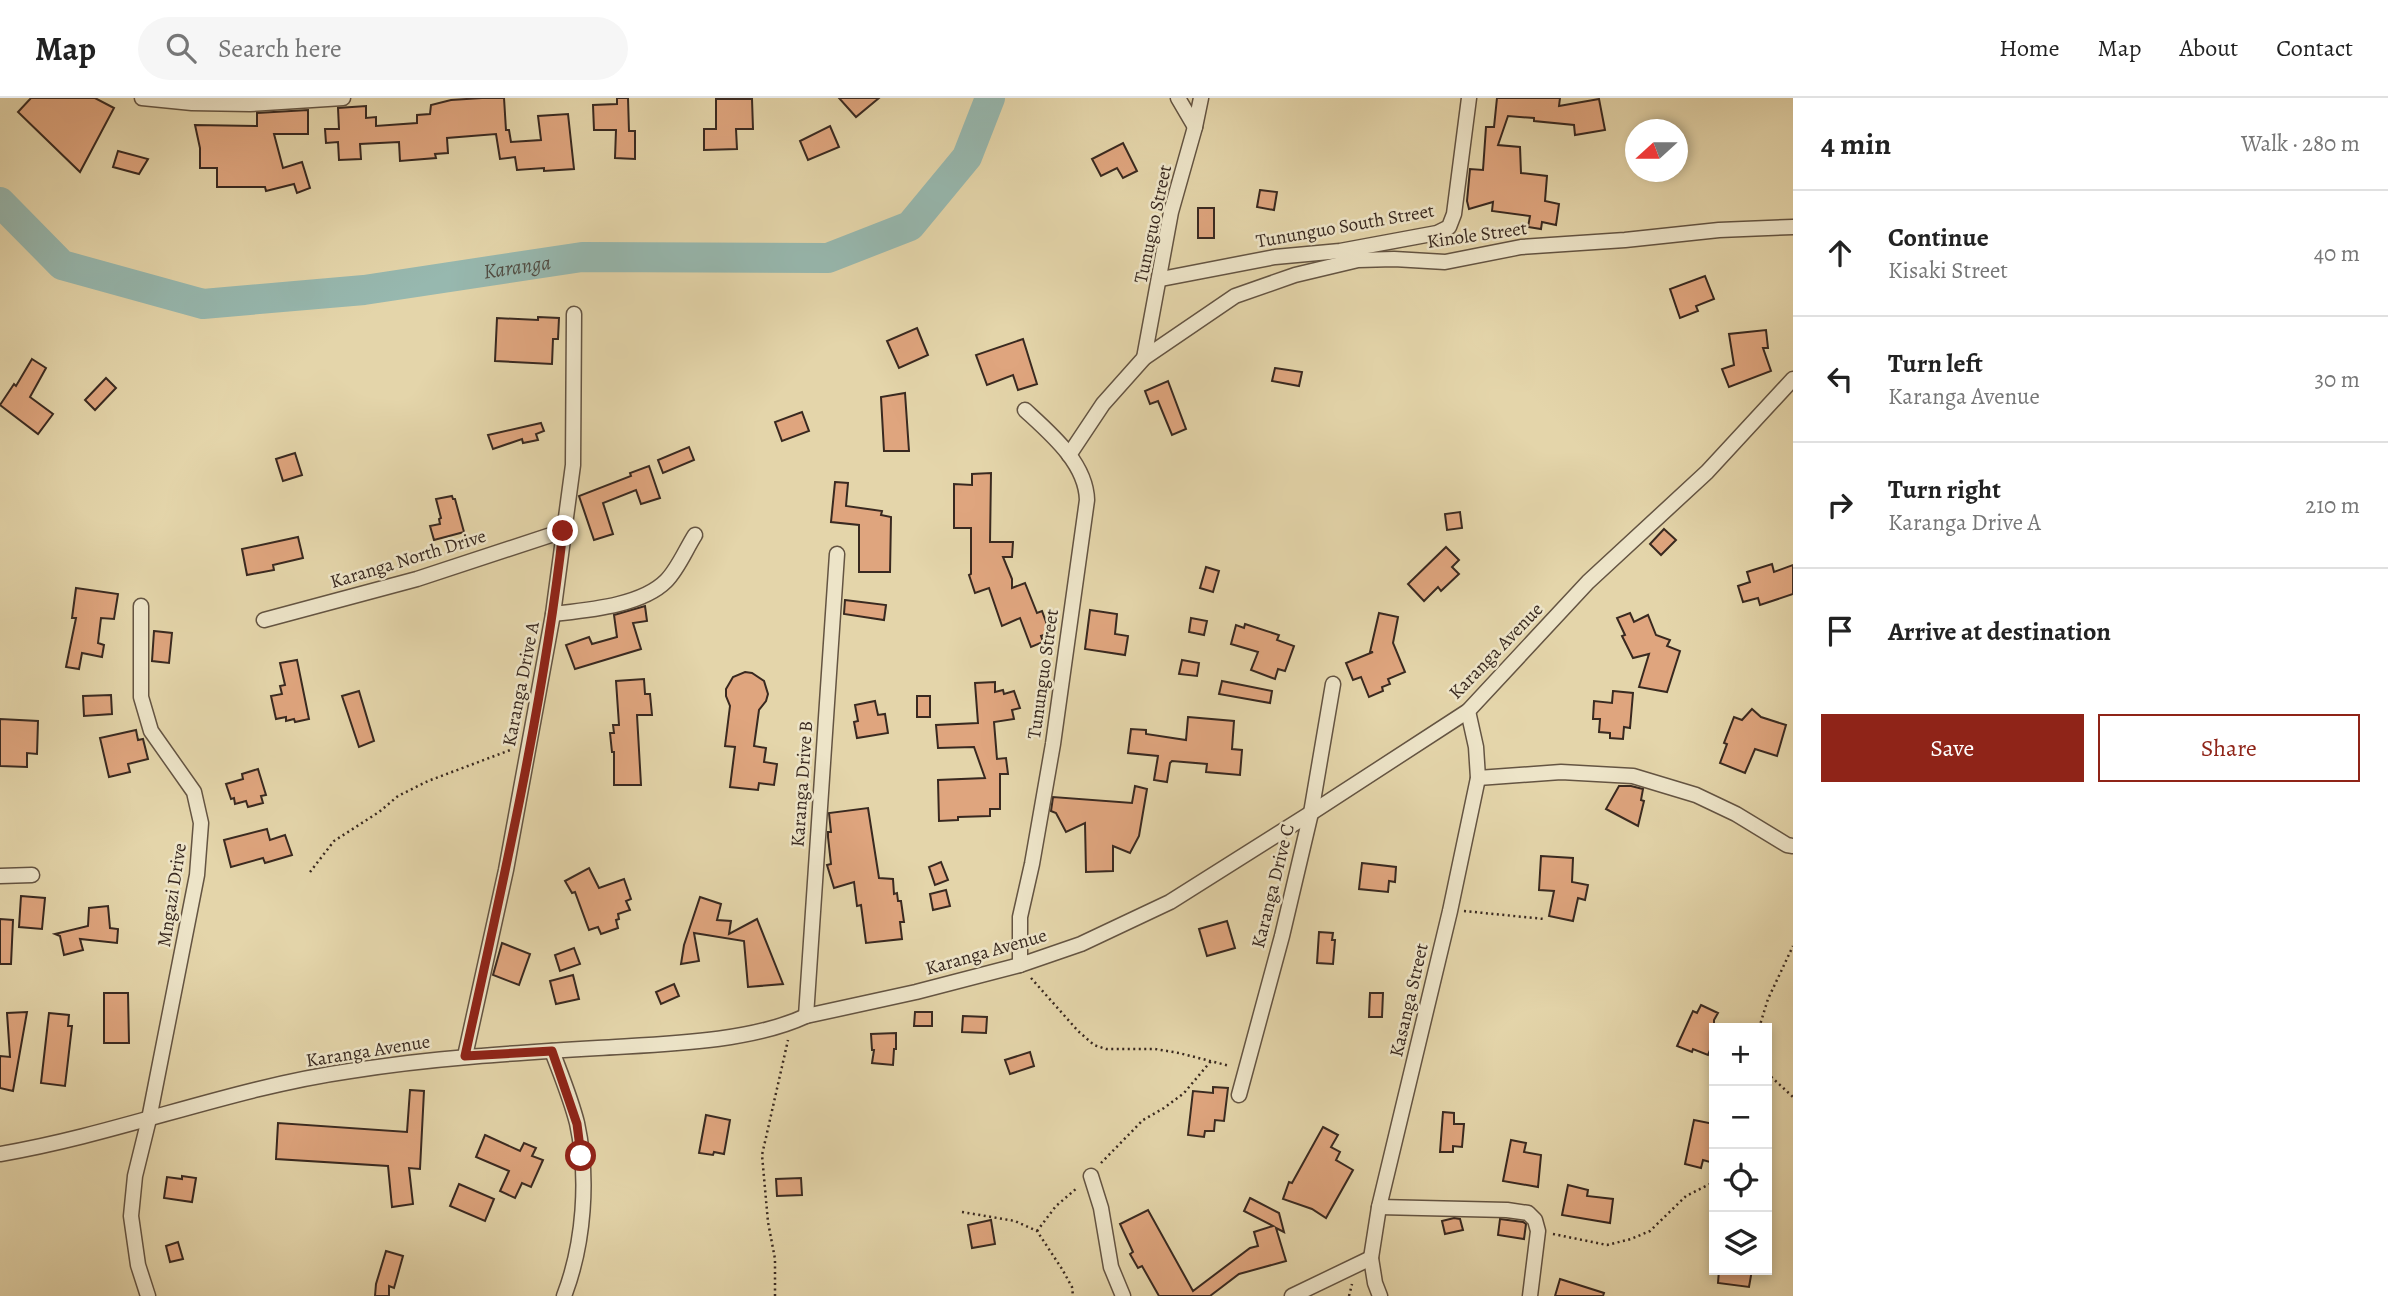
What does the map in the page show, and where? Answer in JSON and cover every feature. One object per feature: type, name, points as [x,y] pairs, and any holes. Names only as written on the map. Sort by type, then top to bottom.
[{"type":"street","points":[[142,98],[250,104],[343,98]]},
{"type":"street","points":[[1178,98],[1195,127]]},
{"type":"street","name":"Tunuguo Street","points":[[1144,358],[1161,279],[1171,212],[1201,98]]},
{"type":"street","name":"Tununguo South Street","points":[[1161,279],[1275,257],[1340,251],[1437,233],[1448,227],[1454,214],[1469,98]]},
{"type":"street","name":"Kinole Street","points":[[1069,455],[1103,404],[1144,358],[1235,296],[1295,275],[1358,260],[1445,262],[1521,247],[1625,240],[1719,229],[1793,227]]},
{"type":"street","name":"Karanga Drive A","points":[[465,1056],[506,870],[553,614],[573,465],[574,314]]},
{"type":"street","name":"Karanga Avenue","points":[[0,1154],[265,1088],[348,1071],[465,1056],[719,1039],[1020,965],[1081,944],[1170,902],[1468,711],[1588,582],[1707,471],[1793,380]]},
{"type":"street","name":"Tununguo Street","points":[[1020,965],[1020,917],[1053,744],[1087,500],[1084,478],[1069,455],[1025,410]]},
{"type":"street","name":"Karanga North Drive","points":[[264,620],[417,579],[563,531]]},
{"type":"street","points":[[553,614],[600,608],[642,597],[667,581],[695,535]]},
{"type":"street","name":"Karanga Drive B","points":[[806,1016],[837,554]]},
{"type":"street","name":"Mngazi Drive","points":[[141,606],[141,697],[144,708],[151,731],[194,792],[201,823],[197,874],[135,1177],[131,1216],[138,1265],[148,1296]]},
{"type":"street","name":"Karanga Drive C","points":[[1239,1094],[1282,936],[1311,813],[1333,684]]},
{"type":"street","name":"Kasanga Street","points":[[1380,1296],[1371,1258],[1379,1207],[1450,911],[1478,778],[1476,747],[1468,711]]},
{"type":"street","points":[[1478,778],[1561,772],[1633,776],[1696,795],[1793,846]]},
{"type":"street","points":[[0,876],[32,875]]},
{"type":"street","points":[[552,1051],[577,1124],[582,1167],[583,1189],[576,1259],[564,1296]]},
{"type":"street","points":[[1091,1176],[1101,1208],[1111,1268],[1122,1296]]},
{"type":"street","points":[[1379,1207],[1507,1210],[1528,1213],[1535,1220],[1538,1231],[1530,1296]]},
{"type":"street","points":[[1292,1296],[1371,1258]]},
{"type":"path","points":[[310,872],[334,841],[379,812],[398,796],[428,781],[529,743]]},
{"type":"path","points":[[1450,911],[1544,919]]},
{"type":"path","points":[[1761,1023],[1768,999],[1793,946]]},
{"type":"path","points":[[1020,965],[1077,1031],[1094,1045],[1106,1049],[1155,1049],[1246,1068]]},
{"type":"path","points":[[775,1296],[775,1259],[768,1222],[762,1154],[791,1023]]},
{"type":"path","points":[[1037,1231],[1056,1206],[1091,1176],[1143,1120],[1184,1093],[1211,1061]]},
{"type":"path","points":[[1772,1078],[1793,1097]]},
{"type":"path","points":[[1538,1231],[1607,1245],[1631,1239],[1650,1231],[1686,1196],[1709,1184]]},
{"type":"path","points":[[962,1212],[1015,1221],[1037,1231],[1072,1287],[1073,1296]]},
{"type":"building","points":[[31,98],[95,98],[114,108],[80,172],[18,112]]},
{"type":"building","points":[[504,98],[506,130],[509,130],[511,142],[541,140],[538,116],[568,114],[574,169],[517,170],[515,157],[500,159],[496,134],[447,138],[448,153],[435,154],[436,158],[400,161],[399,142],[360,144],[361,159],[339,160],[338,142],[326,143],[325,129],[339,129],[338,108],[366,106],[366,118],[376,117],[376,126],[417,123],[417,115],[430,114],[431,105],[451,100]]},
{"type":"building","points":[[617,98],[628,98],[629,131],[635,131],[635,159],[615,158],[616,130],[594,130],[593,105],[617,104]]},
{"type":"building","points":[[839,98],[879,98],[856,117]]},
{"type":"building","points":[[1497,98],[1560,98],[1559,106],[1599,99],[1605,130],[1575,135],[1574,125],[1508,116],[1498,145],[1520,147],[1521,173],[1547,176],[1545,201],[1559,204],[1556,225],[1542,222],[1541,229],[1528,227],[1530,216],[1492,211],[1493,202],[1469,209],[1467,201],[1470,169],[1483,170],[1486,127],[1494,127]]},
{"type":"building","points":[[716,99],[752,99],[753,129],[736,129],[737,149],[704,150],[704,129],[716,129]]},
{"type":"building","points":[[308,110],[308,134],[274,134],[283,168],[302,162],[310,188],[297,193],[294,184],[266,191],[265,187],[217,187],[217,168],[200,168],[200,148],[195,125],[257,126],[257,113]]},
{"type":"building","points":[[830,126],[839,147],[808,160],[800,141]]},
{"type":"building","points":[[1123,143],[1137,171],[1123,178],[1117,168],[1101,176],[1092,159]]},
{"type":"building","points":[[118,151],[148,159],[139,174],[113,167]]},
{"type":"building","points":[[1260,190],[1277,192],[1274,210],[1257,207]]},
{"type":"building","points":[[1198,208],[1214,208],[1214,238],[1198,238]]},
{"type":"building","points":[[1705,276],[1714,299],[1696,306],[1698,311],[1680,318],[1670,289]]},
{"type":"building","points":[[538,317],[559,318],[558,339],[553,339],[552,364],[495,361],[497,318],[538,320]]},
{"type":"building","points":[[917,328],[928,355],[899,368],[887,341]]},
{"type":"building","points":[[1766,330],[1768,348],[1763,348],[1771,371],[1729,387],[1722,369],[1734,365],[1729,334]]},
{"type":"building","points":[[1023,339],[1037,384],[1018,390],[1013,375],[987,385],[976,355]]},
{"type":"building","points":[[32,359],[46,368],[30,397],[53,414],[38,434],[0,405],[14,384],[16,386]]},
{"type":"building","points":[[1275,368],[1302,372],[1299,386],[1272,381]]},
{"type":"building","points":[[106,378],[116,388],[95,410],[85,400]]},
{"type":"building","points":[[1168,381],[1186,429],[1172,435],[1158,401],[1150,404],[1145,391]]},
{"type":"building","points":[[905,393],[909,451],[884,451],[881,397]]},
{"type":"building","points":[[802,412],[809,431],[782,441],[775,422]]},
{"type":"building","points":[[541,423],[544,431],[536,434],[538,440],[523,443],[522,439],[493,449],[488,435]]},
{"type":"building","points":[[689,447],[694,460],[663,473],[658,460]]},
{"type":"building","points":[[295,453],[302,475],[283,481],[276,459]]},
{"type":"building","points":[[649,466],[660,498],[641,504],[636,490],[603,503],[613,534],[594,540],[579,496],[631,476],[630,473]]},
{"type":"building","points":[[991,473],[990,542],[1013,542],[1012,557],[1003,557],[1012,579],[1012,588],[1025,583],[1037,613],[1042,611],[1050,633],[1041,636],[1043,642],[1031,647],[1020,618],[1002,626],[989,588],[975,593],[969,575],[971,528],[954,528],[954,484],[972,485],[972,474]]},
{"type":"building","points":[[835,482],[848,483],[846,506],[882,511],[881,515],[891,517],[890,572],[859,572],[859,525],[831,522]]},
{"type":"building","points":[[452,496],[464,532],[434,540],[430,526],[440,524],[441,518],[436,499]]},
{"type":"building","points":[[1460,512],[1462,528],[1447,530],[1445,514]]},
{"type":"building","points":[[1664,529],[1676,540],[1661,555],[1650,544]]},
{"type":"building","points":[[298,537],[303,558],[273,565],[274,570],[247,575],[242,549]]},
{"type":"building","points":[[1446,547],[1459,560],[1452,567],[1459,574],[1441,591],[1438,587],[1424,601],[1408,584]]},
{"type":"building","points":[[1772,564],[1774,572],[1793,565],[1793,594],[1760,605],[1758,598],[1743,602],[1738,586],[1750,582],[1747,572]]},
{"type":"building","points":[[1206,567],[1219,571],[1213,592],[1200,588]]},
{"type":"building","points":[[76,588],[118,594],[114,619],[101,618],[98,643],[104,645],[102,657],[82,653],[79,669],[66,667],[76,618],[72,618]]},
{"type":"building","points":[[845,600],[886,605],[884,620],[844,614]]},
{"type":"building","points":[[645,606],[647,621],[633,623],[641,649],[575,669],[566,645],[589,637],[592,644],[617,637],[614,615]]},
{"type":"building","points":[[1090,610],[1117,614],[1115,634],[1128,636],[1125,655],[1085,649]]},
{"type":"building","points":[[1379,613],[1398,617],[1393,643],[1405,672],[1388,679],[1390,684],[1382,687],[1383,691],[1369,697],[1361,677],[1353,680],[1346,663],[1373,652],[1370,652]]},
{"type":"building","points":[[1630,613],[1634,622],[1648,615],[1656,635],[1670,640],[1667,646],[1680,651],[1667,692],[1639,687],[1649,654],[1633,658],[1622,636],[1625,635],[1617,618]]},
{"type":"building","points":[[1191,618],[1207,621],[1204,635],[1189,632]]},
{"type":"building","points":[[1245,624],[1279,635],[1277,640],[1294,646],[1285,671],[1278,669],[1275,679],[1251,670],[1258,652],[1231,644],[1236,625],[1244,628]]},
{"type":"building","points":[[154,631],[172,633],[169,663],[152,661]]},
{"type":"building","points":[[297,660],[309,719],[295,722],[294,719],[286,721],[286,717],[276,719],[271,696],[282,694],[280,686],[285,685],[280,663]]},
{"type":"building","points":[[1182,660],[1199,663],[1197,676],[1179,674]]},
{"type":"building","points":[[745,672],[764,681],[768,694],[759,710],[754,746],[766,748],[764,762],[777,764],[774,785],[759,783],[758,790],[730,787],[735,747],[725,746],[730,706],[726,689],[733,677]]},
{"type":"building","points":[[644,679],[645,694],[650,694],[652,715],[637,715],[641,785],[614,785],[614,752],[610,733],[614,733],[613,725],[619,725],[616,681]]},
{"type":"building","points":[[1222,681],[1272,691],[1270,703],[1219,694]]},
{"type":"building","points":[[995,682],[995,692],[1003,690],[1004,694],[1014,691],[1020,708],[1012,710],[1014,719],[994,722],[997,759],[1006,758],[1008,774],[1000,774],[1000,809],[990,809],[990,816],[958,817],[958,820],[939,821],[938,780],[985,778],[974,747],[938,748],[936,725],[978,723],[975,683]]},
{"type":"building","points":[[359,691],[374,741],[359,747],[342,696]]},
{"type":"building","points":[[1613,691],[1633,693],[1630,728],[1624,727],[1623,739],[1610,738],[1610,733],[1599,732],[1600,719],[1593,719],[1594,701],[1612,703]]},
{"type":"building","points":[[111,695],[112,714],[84,716],[83,696]]},
{"type":"building","points":[[917,696],[930,696],[930,717],[917,717]]},
{"type":"building","points":[[875,701],[878,715],[885,714],[888,733],[857,738],[855,705]]},
{"type":"building","points":[[1752,709],[1761,717],[1786,725],[1777,756],[1755,749],[1745,773],[1720,763],[1734,717],[1742,720]]},
{"type":"building","points":[[1188,717],[1234,721],[1232,749],[1242,750],[1240,775],[1206,772],[1207,764],[1172,761],[1167,782],[1154,780],[1158,756],[1128,753],[1131,729],[1186,740]]},
{"type":"building","points":[[0,719],[38,721],[37,754],[27,753],[27,767],[0,766]]},
{"type":"building","points":[[136,730],[138,740],[143,739],[148,759],[128,764],[130,772],[109,777],[100,738]]},
{"type":"building","points":[[258,769],[266,795],[261,796],[263,803],[248,807],[246,801],[235,804],[226,784],[243,779],[242,774]]},
{"type":"building","points":[[1135,786],[1147,789],[1139,836],[1130,853],[1113,846],[1113,871],[1086,872],[1085,823],[1066,832],[1056,813],[1051,811],[1053,797],[1132,803]]},
{"type":"building","points":[[1619,786],[1643,789],[1641,800],[1644,801],[1638,826],[1606,809]]},
{"type":"building","points":[[868,808],[879,878],[893,879],[894,894],[897,893],[898,901],[901,901],[904,922],[900,922],[902,939],[866,943],[861,905],[857,906],[854,882],[834,888],[827,865],[831,864],[829,813]]},
{"type":"building","points":[[267,829],[270,840],[285,835],[292,855],[265,863],[263,858],[231,867],[224,840]]},
{"type":"building","points":[[1541,856],[1573,858],[1572,882],[1588,885],[1585,900],[1578,898],[1573,921],[1549,916],[1554,891],[1539,890]]},
{"type":"building","points":[[941,862],[948,880],[935,885],[929,867]]},
{"type":"building","points":[[1362,863],[1396,867],[1395,882],[1389,881],[1388,892],[1359,889]]},
{"type":"building","points":[[589,868],[599,888],[624,879],[631,899],[626,901],[630,910],[618,914],[618,928],[601,934],[598,927],[589,930],[575,892],[572,893],[565,881]]},
{"type":"building","points":[[946,890],[950,906],[933,910],[930,894]]},
{"type":"building","points":[[21,896],[45,898],[42,929],[19,927]]},
{"type":"building","points":[[700,897],[721,904],[717,920],[731,921],[729,934],[757,919],[783,984],[748,987],[744,941],[694,933],[699,961],[681,964],[684,945]]},
{"type":"building","points":[[108,906],[110,928],[118,929],[117,943],[80,939],[83,950],[64,955],[60,936],[55,934],[88,926],[89,908]]},
{"type":"building","points":[[0,919],[13,920],[11,964],[0,964]]},
{"type":"building","points":[[1227,921],[1235,948],[1207,956],[1199,929]]},
{"type":"building","points":[[1319,932],[1333,933],[1333,964],[1317,963]]},
{"type":"building","points":[[502,943],[530,954],[519,985],[493,975]]},
{"type":"building","points":[[574,948],[580,964],[560,971],[555,955]]},
{"type":"building","points":[[573,975],[579,999],[556,1004],[550,981]]},
{"type":"building","points":[[674,984],[679,996],[661,1004],[656,992]]},
{"type":"building","points":[[104,993],[128,993],[129,1043],[104,1043]]},
{"type":"building","points":[[1370,993],[1383,993],[1382,1017],[1369,1017]]},
{"type":"building","points":[[1701,1005],[1718,1013],[1714,1023],[1709,1023],[1708,1055],[1677,1046],[1693,1011],[1697,1013]]},
{"type":"building","points":[[27,1012],[13,1091],[0,1088],[0,1056],[10,1057],[7,1013]]},
{"type":"building","points":[[915,1012],[932,1012],[932,1026],[914,1026]]},
{"type":"building","points":[[49,1013],[69,1015],[68,1026],[72,1026],[65,1086],[41,1083]]},
{"type":"building","points":[[963,1016],[987,1017],[986,1033],[962,1032]]},
{"type":"building","points":[[896,1033],[893,1065],[872,1063],[874,1050],[871,1034]]},
{"type":"building","points":[[1030,1052],[1034,1066],[1010,1074],[1005,1060]]},
{"type":"building","points":[[1213,1087],[1228,1088],[1224,1121],[1215,1120],[1214,1131],[1205,1131],[1204,1137],[1188,1135],[1193,1091],[1213,1093]]},
{"type":"building","points":[[410,1090],[424,1091],[420,1169],[409,1168],[413,1204],[392,1207],[388,1166],[276,1159],[278,1123],[407,1132]]},
{"type":"building","points":[[1443,1112],[1454,1113],[1454,1124],[1464,1124],[1462,1147],[1453,1146],[1453,1152],[1440,1152]]},
{"type":"building","points":[[706,1115],[730,1120],[724,1154],[699,1153]]},
{"type":"building","points":[[1694,1120],[1709,1123],[1709,1162],[1703,1160],[1701,1168],[1685,1164]]},
{"type":"building","points":[[1323,1127],[1338,1135],[1331,1147],[1340,1152],[1336,1160],[1353,1170],[1326,1218],[1312,1209],[1283,1199],[1289,1182],[1292,1183]]},
{"type":"building","points":[[485,1135],[520,1151],[524,1143],[536,1148],[532,1156],[543,1160],[531,1187],[522,1183],[515,1198],[500,1191],[509,1171],[476,1157]]},
{"type":"building","points":[[1511,1140],[1526,1143],[1524,1152],[1541,1155],[1538,1187],[1503,1181]]},
{"type":"building","points":[[182,1176],[196,1178],[192,1202],[164,1198],[167,1177],[182,1179]]},
{"type":"building","points":[[801,1178],[802,1195],[777,1196],[776,1179]]},
{"type":"building","points":[[459,1184],[494,1199],[485,1221],[450,1206]]},
{"type":"building","points":[[1568,1185],[1588,1190],[1587,1196],[1613,1199],[1610,1223],[1562,1215]]},
{"type":"building","points":[[1250,1198],[1279,1213],[1284,1232],[1276,1228],[1286,1261],[1239,1274],[1210,1296],[1159,1296],[1142,1266],[1138,1268],[1130,1254],[1133,1252],[1120,1224],[1148,1210],[1193,1291],[1250,1248],[1258,1246],[1254,1232],[1273,1226],[1244,1211]]},
{"type":"building","points":[[1460,1219],[1463,1230],[1445,1234],[1442,1221]]},
{"type":"building","points":[[1500,1219],[1526,1224],[1524,1239],[1498,1235]]},
{"type":"building","points":[[991,1220],[995,1244],[972,1248],[968,1225]]},
{"type":"building","points":[[178,1242],[183,1259],[170,1262],[166,1246]]},
{"type":"building","points":[[386,1251],[403,1256],[394,1288],[389,1286],[389,1296],[375,1296],[376,1284]]},
{"type":"building","points":[[1719,1275],[1751,1275],[1749,1287],[1718,1283]]},
{"type":"building","points":[[1560,1279],[1604,1293],[1603,1296],[1555,1296]]},
{"type":"waterway","name":"Karanga","points":[[0,202],[62,265],[203,304],[364,290],[582,257],[828,258],[910,226],[967,157],[990,98]]},
{"type":"route","points":[[563,531],[553,614],[506,870],[465,1056],[552,1051],[577,1124],[581,1156]]}]
